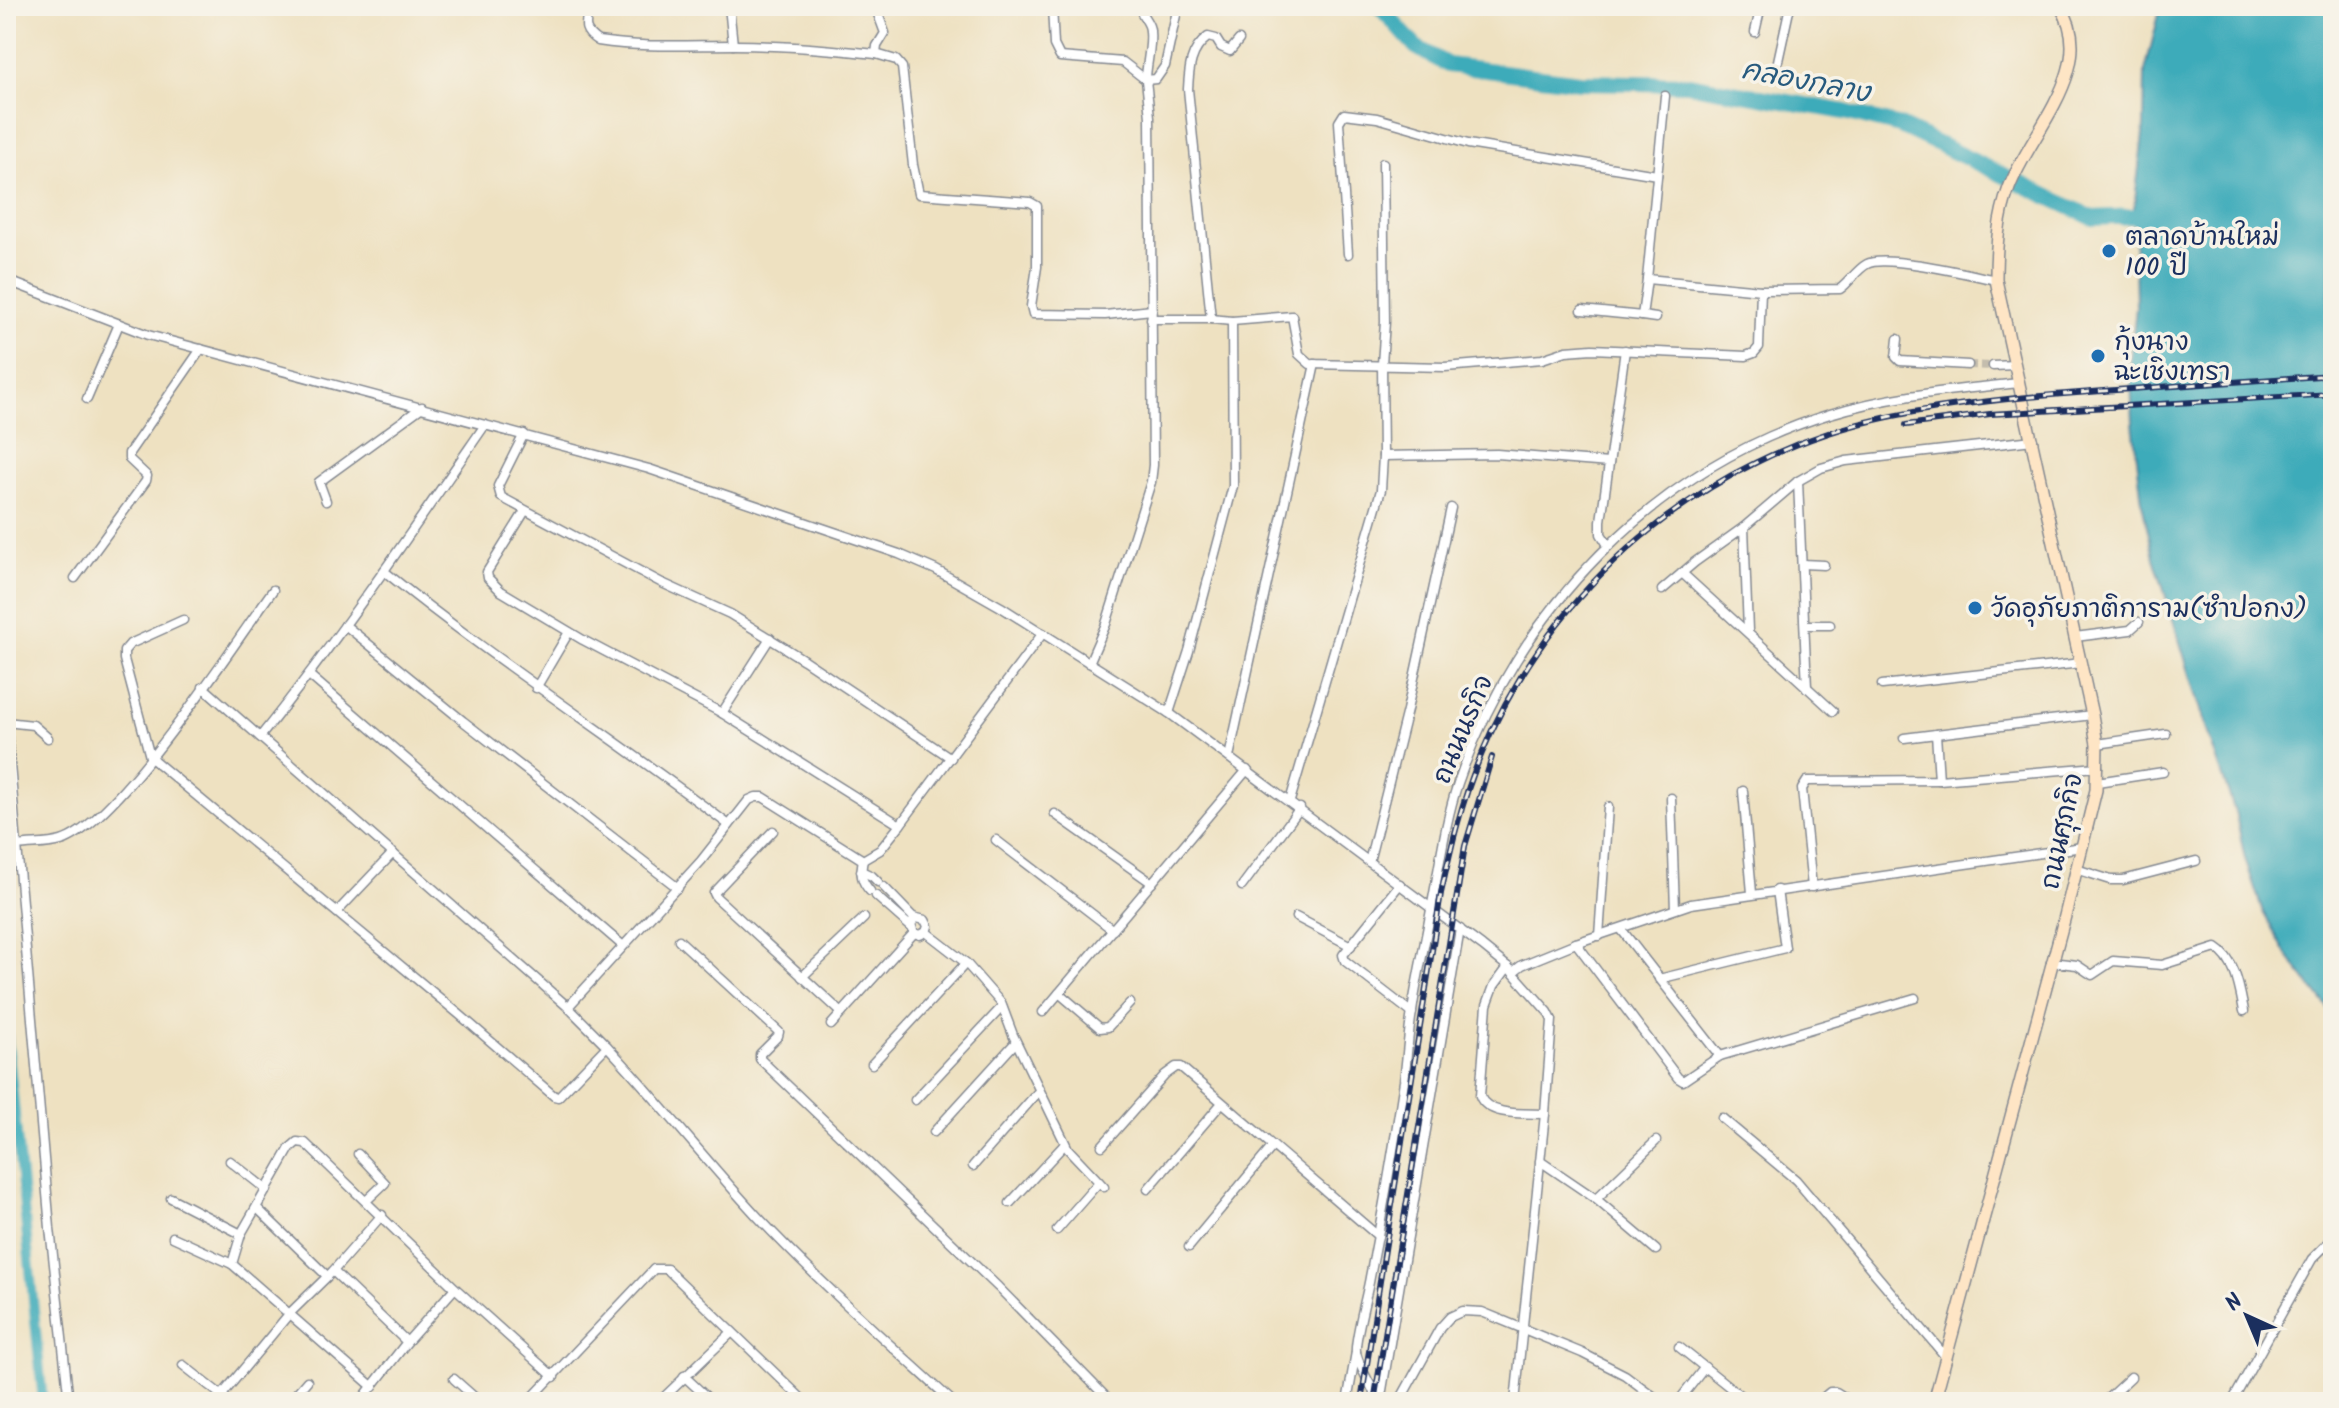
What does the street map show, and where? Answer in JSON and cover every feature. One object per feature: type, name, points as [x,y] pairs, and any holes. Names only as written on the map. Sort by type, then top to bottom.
[{"type":"main road","name":"ถนนศุภกิจ","points":[[1934,1402],[2097,782],[2097,744],[2092,715],[1996,280],[1996,250],[2008,190],[2063,87],[2072,60],[2072,31],[2060,6]]},
{"type":"street","points":[[589,6],[586,28],[588,35],[598,41],[687,48],[733,45],[876,54],[896,60],[902,67],[919,194],[1030,202],[1037,206],[1033,314],[1151,315],[1232,321],[1292,316],[1299,354],[1305,362],[1445,367],[1542,359],[1578,349],[1746,356],[1759,347],[1761,290]]},
{"type":"street","points":[[729,6],[733,45]]},
{"type":"street","points":[[875,6],[885,33],[876,54]]},
{"type":"street","points":[[1052,6],[1054,45],[1060,57],[1123,62],[1146,80],[1156,79],[1165,66],[1178,6]]},
{"type":"street","points":[[1089,663],[1106,624],[1151,482],[1153,457],[1153,210],[1146,80],[1150,31],[1140,6]]},
{"type":"street","points":[[1755,32],[1761,6]]},
{"type":"street","points":[[1778,61],[1790,6]]},
{"type":"street","points":[[1211,319],[1188,89],[1189,69],[1197,46],[1208,37],[1216,39],[1221,47],[1230,51],[1239,40]]},
{"type":"street","points":[[1642,316],[1665,96]]},
{"type":"street","points":[[1348,254],[1339,122],[1344,114],[1377,118],[1468,144],[1657,175]]},
{"type":"street","points":[[1290,801],[1381,490],[1385,322],[1383,163]]},
{"type":"street","points":[[1647,279],[1761,290],[1840,289],[1861,268],[1880,259],[1996,280]]},
{"type":"street","points":[[6,280],[119,324],[201,349],[649,469],[899,554],[936,570],[1043,633],[1169,713],[1300,808],[1511,970],[1552,1020],[1515,1402]]},
{"type":"street","points":[[1582,310],[1656,318]]},
{"type":"street","points":[[1169,713],[1189,651],[1233,486],[1232,321]]},
{"type":"street","points":[[87,399],[119,324]]},
{"type":"street","points":[[1898,339],[1896,357],[1900,361],[1968,365]]},
{"type":"street","points":[[75,578],[146,481],[147,476],[129,459],[129,453],[201,349]]},
{"type":"street","points":[[1608,545],[1601,534],[1625,350]]},
{"type":"street","points":[[1229,757],[1315,364]]},
{"type":"street","points":[[1993,366],[2015,365]]},
{"type":"street","name":"ถนนนรกิจ","points":[[1347,1402],[1378,1236],[1412,1013],[1458,783],[1498,690],[1522,648],[1562,593],[1608,545],[1713,465],[1764,439],[1828,415],[1885,400],[2019,383]]},
{"type":"street","points":[[326,501],[319,482],[422,407]]},
{"type":"street","points":[[260,737],[384,571],[485,425]]},
{"type":"street","points":[[524,434],[498,486],[498,492],[525,511],[662,583],[730,614],[951,758]]},
{"type":"street","points":[[1662,590],[1798,481],[1821,468],[1846,461],[2033,440]]},
{"type":"street","points":[[1383,456],[1497,454],[1609,463]]},
{"type":"street","points":[[1798,481],[1807,688]]},
{"type":"street","points":[[1369,862],[1407,710],[1451,508]]},
{"type":"street","points":[[525,511],[487,572],[488,578],[501,591],[569,632],[722,713],[900,825]]},
{"type":"street","points":[[1744,527],[1748,631]]},
{"type":"street","points":[[1802,564],[1824,565]]},
{"type":"street","points":[[384,571],[536,688],[646,761],[729,825]]},
{"type":"street","points":[[1682,573],[1833,711]]},
{"type":"street","points":[[18,846],[61,841],[86,826],[117,798],[273,590]]},
{"type":"street","points":[[183,620],[130,644],[124,651],[150,757],[554,1096],[563,1094],[607,1046]]},
{"type":"street","points":[[2075,637],[2130,630],[2139,622]]},
{"type":"street","points":[[345,625],[678,888]]},
{"type":"street","points":[[1805,625],[1830,625]]},
{"type":"street","points":[[536,688],[569,632]]},
{"type":"street","points":[[913,927],[863,884],[863,860],[880,850],[900,825],[1043,633]]},
{"type":"street","points":[[722,713],[770,638]]},
{"type":"street","points":[[1882,685],[2081,663]]},
{"type":"street","points":[[309,675],[622,945]]},
{"type":"street","points":[[203,687],[568,1007],[661,1103],[757,1215],[829,1288],[953,1402]]},
{"type":"street","points":[[1904,738],[2092,715]]},
{"type":"street","points":[[48,738],[33,725],[6,720],[49,1213],[69,1402]]},
{"type":"street","points":[[1936,734],[1939,780]]},
{"type":"street","points":[[2097,744],[2166,734]]},
{"type":"street","points":[[1812,887],[1802,789],[1804,783],[1939,780],[2098,767]]},
{"type":"street","points":[[1043,1012],[1247,770]]},
{"type":"street","points":[[2097,782],[2163,772]]},
{"type":"street","points":[[1743,791],[1752,893]]},
{"type":"street","points":[[568,1007],[622,945],[678,888],[749,800],[763,797],[863,860]]},
{"type":"street","points":[[1671,798],[1675,909]]},
{"type":"street","points":[[1599,936],[1608,807]]},
{"type":"street","points":[[1242,886],[1300,808]]},
{"type":"street","points":[[1055,814],[1152,883]]},
{"type":"street","points":[[773,831],[714,893],[842,1013]]},
{"type":"street","points":[[996,840],[1113,930]]},
{"type":"street","points":[[1545,1114],[1498,1110],[1485,1104],[1480,1096],[1487,1005],[1494,986],[1511,970],[1576,943],[1675,909],[1752,893],[2082,847]]},
{"type":"street","points":[[337,912],[393,853]]},
{"type":"street","points":[[2076,869],[2111,880],[2123,880],[2196,861]]},
{"type":"street","points":[[861,871],[881,885],[920,935],[926,932]]},
{"type":"street","points":[[1400,884],[1343,955],[1345,961],[1412,1013]]},
{"type":"street","points":[[1659,979],[1785,948],[1777,890]]},
{"type":"street","points":[[1296,917],[1351,946]]},
{"type":"street","points":[[802,977],[864,918]]},
{"type":"street","points":[[831,1025],[922,918],[927,923],[926,932]]},
{"type":"street","points":[[1379,1402],[1460,929]]},
{"type":"street","points":[[1621,929],[1720,1056]]},
{"type":"street","points":[[926,932],[966,963],[1002,1007],[1065,1144],[1102,1185],[1057,1230]]},
{"type":"street","points":[[679,940],[779,1032],[760,1054],[760,1059],[998,1287],[1111,1402]]},
{"type":"street","points":[[1576,943],[1683,1081],[1720,1056],[1915,998]]},
{"type":"street","points":[[2051,962],[2077,965],[2092,975],[2113,961],[2162,965],[2216,948],[2223,952],[2233,968],[2244,1011]]},
{"type":"street","points":[[872,1064],[966,963]]},
{"type":"street","points":[[1059,993],[1100,1028],[1108,1027],[1130,1003]]},
{"type":"street","points":[[915,1100],[1002,1007]]},
{"type":"street","points":[[934,1132],[1016,1042]]},
{"type":"street","points":[[1102,1146],[1165,1075],[1181,1067],[1378,1236]]},
{"type":"street","points":[[973,1166],[1039,1091]]},
{"type":"street","points":[[1148,1189],[1221,1104]]},
{"type":"street","points":[[1722,1118],[1796,1180],[1945,1356]]},
{"type":"street","points":[[1596,1199],[1656,1141]]},
{"type":"street","points":[[232,1264],[241,1234],[290,1148],[297,1142],[305,1143],[455,1288],[554,1377]]},
{"type":"street","points":[[1010,1203],[1065,1144]]},
{"type":"street","points":[[1189,1247],[1273,1146]]},
{"type":"street","points":[[358,1154],[385,1183],[366,1201]]},
{"type":"street","points":[[230,1161],[267,1190]]},
{"type":"street","points":[[1540,1161],[1596,1199],[1656,1250]]},
{"type":"street","points":[[171,1198],[241,1234]]},
{"type":"street","points":[[257,1208],[407,1342]]},
{"type":"street","points":[[222,1395],[289,1314],[330,1274],[382,1215]]},
{"type":"street","points":[[173,1237],[232,1264],[373,1387]]},
{"type":"street","points":[[2232,1402],[2312,1259],[2333,1238]]},
{"type":"street","points":[[528,1402],[654,1269],[661,1267],[667,1269],[803,1401]]},
{"type":"street","points":[[360,1402],[455,1288]]},
{"type":"street","points":[[1399,1402],[1440,1328],[1450,1317],[1463,1311],[1482,1312],[1582,1353],[1625,1375],[1661,1402]]},
{"type":"street","points":[[659,1402],[732,1332]]},
{"type":"street","points":[[1679,1347],[1742,1397]]},
{"type":"street","points":[[1356,1351],[1379,1402]]},
{"type":"street","points":[[183,1365],[230,1402]]},
{"type":"street","points":[[1678,1402],[1705,1367]]},
{"type":"street","points":[[684,1376],[712,1402]]},
{"type":"street","points":[[2104,1402],[2131,1377]]},
{"type":"street","points":[[454,1379],[480,1402]]},
{"type":"street","points":[[289,1402],[307,1381]]},
{"type":"street","points":[[1818,1402],[1830,1392],[1836,1392],[1852,1402]]},
{"type":"water","points":[[2161,6],[2333,6],[2333,225],[2328,314],[2333,342],[2333,1015],[2287,955],[2263,912],[2245,859],[2236,815],[2154,558],[2142,503],[2130,362],[2136,307],[2134,208],[2144,126],[2145,71]]},
{"type":"waterway","name":"คลองกลาง","points":[[1379,6],[1416,47],[1448,65],[1580,82],[1688,84],[1845,112],[1900,126],[2093,218],[2156,215]]},
{"type":"waterway","points":[[6,1023],[43,1402]]},
{"type":"tunnel","points":[[1968,365],[1993,366]]},
{"type":"railway","points":[[1361,1402],[1441,893],[1457,826],[1479,760],[1509,697],[1547,638],[1591,585],[1641,538],[1696,497],[1756,462],[1820,436],[1888,417],[1973,403],[2333,375]]},
{"type":"railway","points":[[1906,425],[1990,414],[2333,394]]},
{"type":"railway","points":[[1374,1402],[1465,846],[1492,757]]},
{"type":"place","name":"ตลาดบ้านใหม่ 100 ปี","points":[[2109,251]]},
{"type":"place","name":"กุ้งนาง ฉะเชิงเทรา","points":[[2098,356]]},
{"type":"place","name":"วัดอุภัยภาติการาม(ซำปอกง)","points":[[1975,608]]}]
